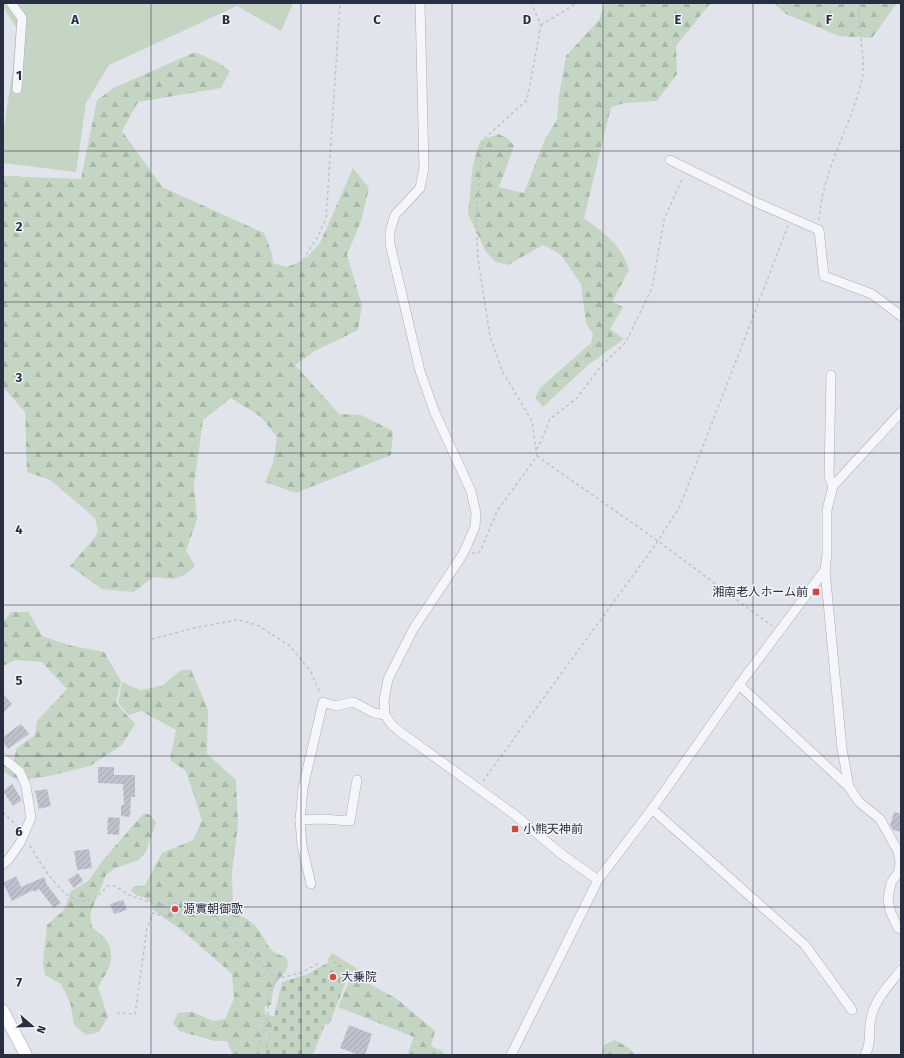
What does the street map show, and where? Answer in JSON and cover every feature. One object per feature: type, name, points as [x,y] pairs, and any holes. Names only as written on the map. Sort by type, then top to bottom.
[{"type":"main road","points":[[3,1011],[26,1055]]},
{"type":"street","points":[[11,3],[22,18],[17,88]]},
{"type":"street","points":[[420,3],[423,179],[415,195],[395,215],[390,231],[390,244],[420,371],[435,413],[472,491],[476,513],[475,527],[465,550],[414,628],[388,679],[384,700],[385,715],[392,725],[403,734],[477,789],[515,815],[560,853],[598,880]]},
{"type":"street","points":[[670,160],[819,230],[824,276],[872,294],[901,316]]},
{"type":"street","points":[[831,375],[829,476],[833,486]]},
{"type":"street","points":[[849,786],[842,749],[825,570],[828,554],[827,510],[833,486],[901,412]]},
{"type":"street","points":[[511,1055],[598,880],[652,809],[739,685],[779,631],[819,581],[825,570]]},
{"type":"street","points":[[739,685],[849,786],[859,802],[880,819],[898,851],[900,863],[899,870],[890,883],[888,898],[890,911],[898,928],[901,929]]},
{"type":"street","points":[[311,884],[302,846],[300,820],[303,788],[323,702],[336,706],[353,702],[374,713],[385,715]]},
{"type":"street","points":[[3,758],[20,772],[26,786],[31,818],[24,836],[8,860],[3,864]]},
{"type":"street","points":[[300,820],[322,819],[350,821],[357,780]]},
{"type":"street","points":[[652,809],[805,944],[852,1010]]},
{"type":"street","points":[[865,1055],[870,1045],[869,1027],[871,1016],[884,992],[901,970]]},
{"type":"path","points":[[300,265],[317,238],[326,219],[340,3]]},
{"type":"path","points":[[465,550],[475,554],[481,550],[497,511],[537,456],[532,421],[502,371],[490,336],[478,259],[476,220],[482,146],[486,138],[527,100],[541,25],[531,3]]},
{"type":"path","points":[[541,25],[577,3]]},
{"type":"path","points":[[819,230],[820,206],[825,182],[852,114],[862,79],[864,67],[860,38],[860,3]]},
{"type":"path","points":[[536,448],[538,448],[550,419],[577,398],[601,366],[626,342],[652,288],[664,220],[668,206],[687,169]]},
{"type":"path","points":[[477,789],[658,541],[680,506],[791,218]]},
{"type":"path","points":[[537,456],[658,541],[779,631]]},
{"type":"path","points":[[152,639],[194,628],[236,620],[244,620],[259,626],[276,636],[298,654],[311,672],[323,702]]},
{"type":"path","points":[[3,812],[13,820],[55,883],[70,898],[83,903],[94,900],[107,886],[116,886],[130,894],[179,914],[177,920],[153,913],[147,928],[135,1014],[118,1013]]},
{"type":"path","points":[[161,906],[191,902],[203,909],[223,923],[240,947],[250,954],[276,980]]},
{"type":"path","points":[[259,1055],[258,1047],[268,1017],[268,998],[276,980],[301,972],[319,963]]},
{"type":"green space","points":[[3,3],[293,3],[281,31],[237,6],[109,65],[86,103],[76,172],[3,163],[3,134],[13,68],[16,27],[3,7]]},
{"type":"green space","points":[[605,3],[713,3],[709,5],[676,46],[677,74],[657,101],[625,103],[611,107],[584,218],[611,240],[622,253],[629,270],[612,302],[623,307],[610,329],[624,339],[588,365],[543,407],[535,398],[540,388],[591,343],[593,334],[586,323],[581,284],[560,254],[543,245],[508,265],[496,262],[486,252],[468,214],[473,164],[480,141],[498,134],[507,138],[514,146],[499,187],[524,193],[545,139],[557,120],[559,95],[566,56],[599,20]]},
{"type":"green space","points":[[774,3],[897,3],[872,38],[839,36],[786,14]]},
{"type":"green space","points":[[195,52],[219,63],[230,71],[221,88],[138,102],[122,131],[162,187],[264,233],[272,254],[273,263],[287,267],[304,260],[320,243],[353,168],[369,188],[361,221],[347,255],[362,305],[358,330],[315,351],[295,365],[339,414],[361,415],[393,431],[391,455],[296,493],[265,482],[273,463],[277,437],[261,417],[231,398],[203,420],[194,486],[197,519],[186,551],[195,566],[185,575],[180,577],[171,579],[153,577],[134,592],[102,589],[70,566],[95,537],[98,531],[95,518],[50,480],[27,472],[25,412],[3,387],[3,176],[81,179],[97,100],[114,88]]},
{"type":"green space","points":[[11,612],[29,612],[42,636],[72,646],[104,652],[121,681],[116,703],[135,724],[122,745],[90,766],[49,776],[17,780],[3,771],[3,756],[13,762],[17,748],[35,735],[37,721],[67,689],[42,662],[15,660],[3,666],[3,622]]},
{"type":"green space","points":[[181,670],[191,670],[208,710],[207,754],[236,780],[238,825],[232,872],[233,911],[254,925],[271,949],[279,955],[286,957],[288,962],[286,970],[274,988],[271,1005],[265,1006],[265,1014],[275,1017],[268,1055],[233,1055],[227,1041],[215,1041],[179,1031],[173,1023],[178,1013],[192,1012],[213,1021],[225,1019],[234,999],[232,974],[183,931],[153,910],[147,899],[138,896],[131,891],[133,887],[145,885],[162,853],[193,840],[202,820],[186,771],[170,760],[176,730],[141,711],[129,715],[118,703],[122,682],[140,690],[162,686]]},
{"type":"green space","points":[[143,814],[149,814],[156,822],[146,852],[139,860],[115,868],[106,875],[90,914],[92,927],[106,940],[111,952],[111,958],[108,970],[98,987],[108,1017],[99,1032],[86,1035],[74,1025],[70,1002],[61,984],[45,975],[43,963],[47,925],[64,910],[71,891],[88,881],[104,859]]},
{"type":"green space","points":[[332,953],[364,973],[362,980],[397,999],[435,1031],[431,1046],[444,1052],[442,1055],[407,1055],[414,1037],[338,1007],[353,972],[327,961]]},
{"type":"green space","points":[[331,961],[350,971],[329,1025],[325,1024],[313,1055],[267,1055],[266,1052],[282,982],[308,974]]},
{"type":"green space","points":[[615,1040],[629,1048],[635,1055],[601,1055],[604,1045]]},
{"type":"building","points":[[3,694],[12,704],[3,713]]},
{"type":"building","points":[[21,724],[29,734],[8,749],[3,742],[3,737]]},
{"type":"building","points":[[98,767],[114,767],[114,775],[135,775],[135,797],[131,797],[130,817],[121,816],[121,805],[124,805],[123,784],[98,783]]},
{"type":"building","points":[[12,784],[22,800],[13,806],[3,791]]},
{"type":"building","points":[[47,789],[51,806],[39,809],[35,791]]},
{"type":"building","points":[[894,812],[901,814],[901,832],[893,830],[890,825]]},
{"type":"building","points":[[108,817],[120,818],[119,835],[107,834]]},
{"type":"building","points":[[89,849],[92,868],[77,870],[74,851]]},
{"type":"building","points":[[78,873],[83,881],[74,888],[68,880]]},
{"type":"building","points":[[16,876],[21,887],[44,877],[47,885],[61,903],[54,908],[39,889],[34,892],[33,890],[12,901],[3,883]]},
{"type":"building","points":[[123,900],[127,910],[114,914],[110,904]]},
{"type":"building","points":[[349,1025],[372,1034],[365,1055],[359,1055],[340,1048]]},
{"type":"place","name":"湘南老人ホーム前","points":[[816,592]]},
{"type":"place","name":"小熊天神前","points":[[515,829]]},
{"type":"place","name":"源實朝御歌","points":[[175,909]]},
{"type":"place","name":"大乗院","points":[[333,977]]}]
